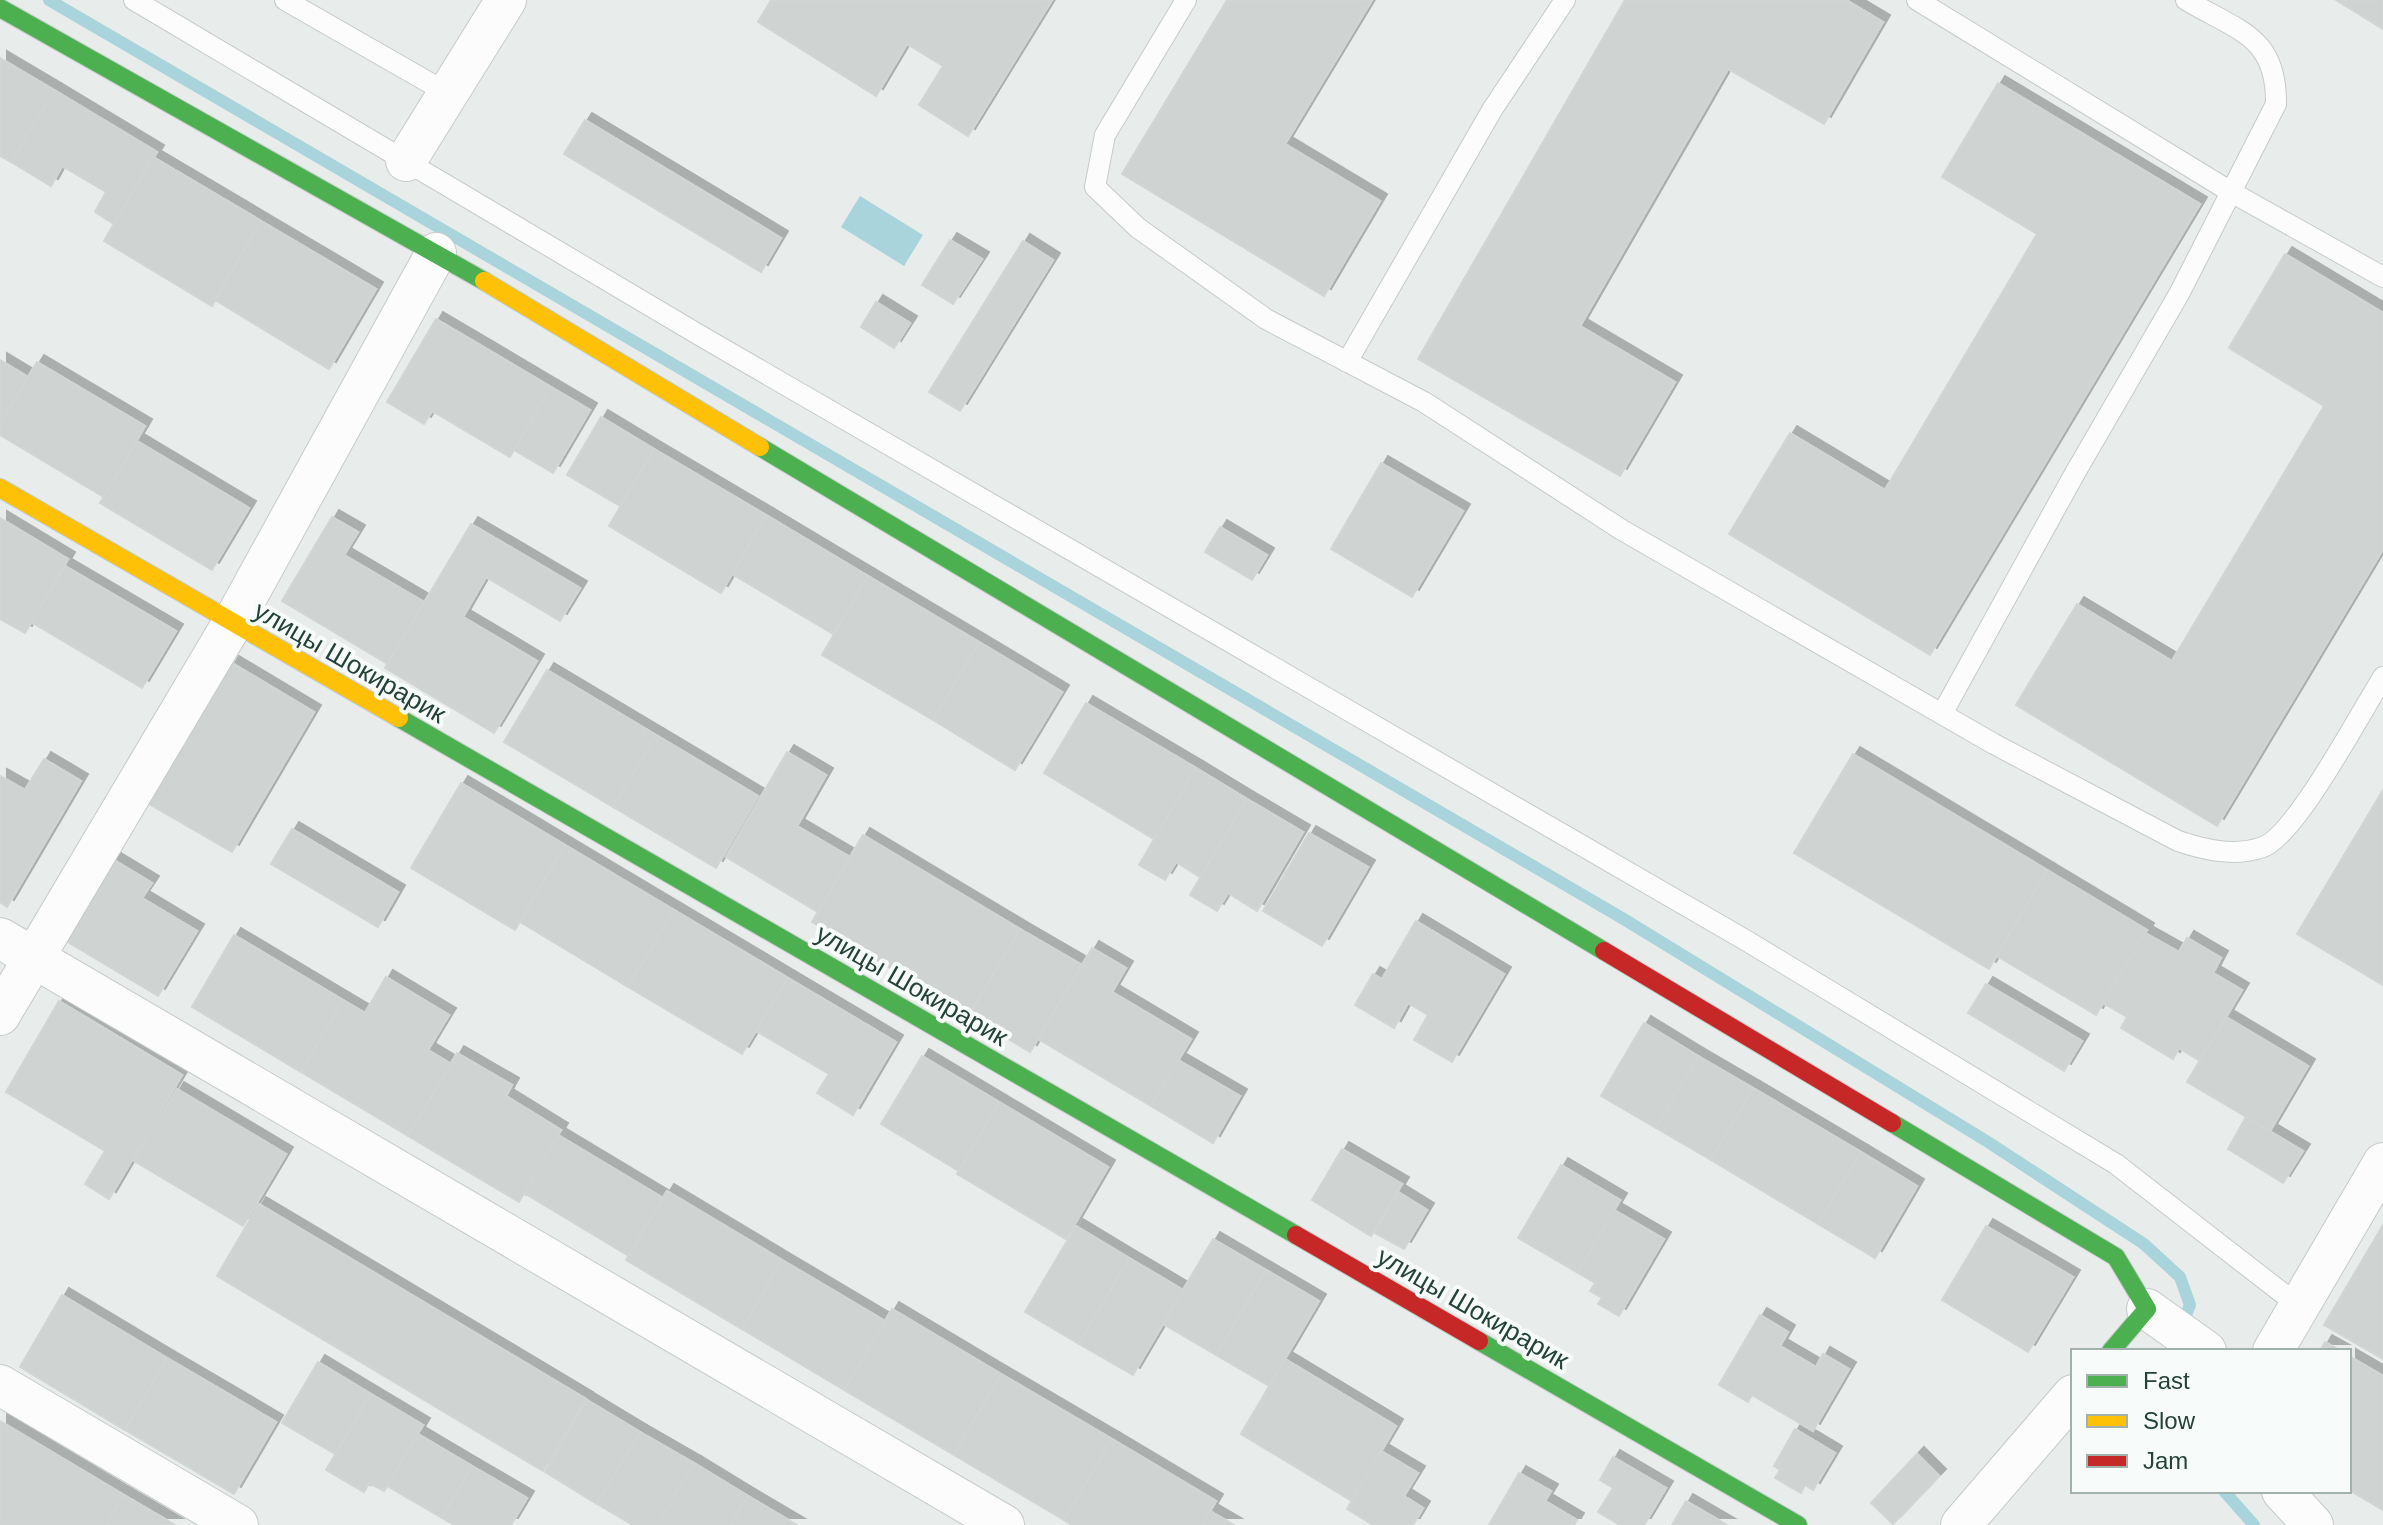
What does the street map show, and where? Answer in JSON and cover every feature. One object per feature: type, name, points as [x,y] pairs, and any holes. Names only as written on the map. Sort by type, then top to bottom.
[{"type":"street","points":[[406,161],[506,0]]},
{"type":"street","points":[[0,8],[436,253],[2116,1257],[2152,1314],[2203,1349]]},
{"type":"street","points":[[0,1015],[16,947],[232,624],[436,253]]},
{"type":"street","name":"улицы Шокирарик","points":[[0,488],[1798,1525]]},
{"type":"street","points":[[16,947],[1004,1525]]},
{"type":"street","points":[[2274,1349],[2383,1163]]},
{"type":"street","points":[[2113,1349],[2152,1314]]},
{"type":"street","points":[[0,1385],[238,1525]]},
{"type":"street","points":[[1961,1525],[2071,1397]]},
{"type":"street","points":[[2284,1493],[2313,1525]]},
{"type":"lane","points":[[134,0],[1747,941],[2116,1164],[2299,1306]]},
{"type":"lane","points":[[285,0],[319,8],[449,94]]},
{"type":"lane","points":[[1186,0],[1105,135],[1095,187],[1138,228],[1266,319],[1424,402],[1622,530],[1942,714],[2178,841],[2207,850],[2237,852],[2265,847],[2289,828],[2383,677]]},
{"type":"lane","points":[[1347,362],[1492,110],[1565,0]]},
{"type":"lane","points":[[1917,0],[2231,192],[2383,277]]},
{"type":"lane","points":[[1942,714],[2075,473],[2179,294],[2276,104],[2276,75],[2263,46],[2186,0]]},
{"type":"water","points":[[860,196],[923,235],[904,266],[841,227]]},
{"type":"building","points":[[771,0],[1052,0],[968,136],[919,105],[943,66],[907,44],[876,96],[758,22]]},
{"type":"building","points":[[1227,0],[1372,0],[1285,144],[1380,201],[1324,296],[1122,174]]},
{"type":"building","points":[[1625,0],[1846,0],[1883,22],[1824,124],[1728,69],[1580,326],[1675,382],[1620,476],[1418,359]]},
{"type":"building","points":[[2336,0],[2383,0],[2383,29]]},
{"type":"building","points":[[0,58],[54,90],[11,162],[0,156]]},
{"type":"building","points":[[1998,83],[2200,204],[1930,655],[1729,534],[1790,433],[1885,490],[2037,234],[1942,177]]},
{"type":"building","points":[[54,90],[157,152],[114,224],[95,212],[106,192],[62,166],[51,186],[11,162]]},
{"type":"building","points":[[585,120],[781,238],[761,272],[564,154]]},
{"type":"building","points":[[153,157],[261,221],[212,306],[104,241]]},
{"type":"building","points":[[261,221],[376,289],[329,369],[215,300]]},
{"type":"building","points":[[950,240],[982,259],[953,304],[922,285]]},
{"type":"building","points":[[1023,241],[1053,260],[960,411],[929,392]]},
{"type":"building","points":[[2285,254],[2383,313],[2383,549],[2217,826],[2016,705],[2077,604],[2172,661],[2324,406],[2229,348]]},
{"type":"building","points":[[876,302],[910,323],[894,348],[861,327]]},
{"type":"building","points":[[436,319],[551,387],[510,457],[432,411],[424,424],[387,402]]},
{"type":"building","points":[[0,360],[28,377],[0,424]]},
{"type":"building","points":[[37,362],[145,426],[104,497],[0,435],[0,424]]},
{"type":"building","points":[[551,387],[590,410],[553,473],[514,450]]},
{"type":"building","points":[[601,417],[654,449],[620,506],[567,475]]},
{"type":"building","points":[[137,441],[249,508],[212,570],[100,503]]},
{"type":"building","points":[[654,449],[766,515],[721,593],[609,526]]},
{"type":"building","points":[[1381,463],[1463,511],[1412,597],[1331,549]]},
{"type":"building","points":[[766,515],[868,576],[833,634],[732,574]]},
{"type":"building","points":[[332,517],[358,532],[344,555],[424,602],[388,664],[282,601]]},
{"type":"building","points":[[0,518],[68,559],[25,633],[0,619]]},
{"type":"building","points":[[471,524],[580,588],[560,621],[486,577],[463,617],[537,661],[494,733],[385,668]]},
{"type":"building","points":[[1220,527],[1267,555],[1252,580],[1205,552]]},
{"type":"building","points":[[65,566],[176,631],[142,688],[31,622]]},
{"type":"building","points":[[868,576],[979,642],[933,720],[822,655]]},
{"type":"building","points":[[979,642],[1062,692],[1015,770],[933,720]]},
{"type":"building","points":[[232,663],[314,712],[232,852],[149,804]]},
{"type":"building","points":[[547,670],[656,735],[613,807],[504,742]]},
{"type":"building","points":[[1086,703],[1196,768],[1154,839],[1044,773]]},
{"type":"building","points":[[656,735],[758,796],[716,868],[613,807]]},
{"type":"building","points":[[787,752],[826,775],[797,826],[850,857],[818,912],[726,857]]},
{"type":"building","points":[[1853,754],[2047,870],[1989,969],[1794,853]]},
{"type":"building","points":[[44,759],[81,781],[7,907],[0,902],[0,776],[25,790]]},
{"type":"building","points":[[1196,768],[1247,799],[1200,877],[1176,862],[1165,880],[1139,865]]},
{"type":"building","points":[[461,783],[565,845],[515,930],[411,868]]},
{"type":"building","points":[[2383,790],[2383,985],[2297,934]]},
{"type":"building","points":[[1247,799],[1303,832],[1257,911],[1228,893],[1217,911],[1190,895]]},
{"type":"building","points":[[292,829],[398,892],[378,927],[271,864]]},
{"type":"building","points":[[1309,833],[1368,867],[1322,946],[1263,911]]},
{"type":"building","points":[[863,835],[1020,929],[969,1015],[812,922]]},
{"type":"building","points":[[565,845],[674,910],[628,987],[520,922]]},
{"type":"building","points":[[114,860],[152,883],[142,898],[197,931],[158,996],[66,941]]},
{"type":"building","points":[[2047,870],[2147,930],[2096,1015],[1997,956]]},
{"type":"building","points":[[674,910],[788,978],[742,1054],[628,987]]},
{"type":"building","points":[[1416,921],[1504,974],[1452,1062],[1414,1040],[1428,1015],[1408,1003],[1394,1028],[1355,1005],[1373,974],[1382,979]]},
{"type":"building","points":[[1020,929],[1082,965],[1030,1052],[969,1015]]},
{"type":"building","points":[[2145,933],[2179,952],[2187,938],[2221,958],[2213,973],[2242,990],[2200,1061],[2179,1048],[2173,1059],[2121,1028],[2127,1017],[2103,1003]]},
{"type":"building","points":[[234,935],[343,1000],[301,1072],[192,1007]]},
{"type":"building","points":[[1092,948],[1126,968],[1112,992],[1191,1039],[1151,1106],[1038,1039]]},
{"type":"building","points":[[386,977],[449,1015],[428,1050],[451,1064],[408,1136],[301,1072],[343,1000],[365,1013]]},
{"type":"building","points":[[788,978],[896,1042],[853,1115],[817,1093],[829,1074],[756,1031]]},
{"type":"building","points":[[1986,984],[2082,1041],[2064,1071],[1968,1013]]},
{"type":"building","points":[[59,1001],[182,1075],[109,1199],[85,1184],[105,1151],[6,1092]]},
{"type":"building","points":[[2226,1017],[2308,1066],[2270,1131],[2187,1082]]},
{"type":"building","points":[[1644,1023],[1698,1056],[1656,1128],[1601,1096]]},
{"type":"building","points":[[457,1053],[512,1085],[506,1096],[561,1130],[519,1202],[408,1136]]},
{"type":"building","points":[[922,1056],[999,1102],[959,1171],[881,1124]]},
{"type":"building","points":[[1698,1056],[1753,1088],[1711,1160],[1656,1128]]},
{"type":"building","points":[[1178,1060],[1240,1096],[1213,1143],[1151,1106]]},
{"type":"building","points":[[1753,1088],[1861,1152],[1818,1224],[1711,1160]]},
{"type":"building","points":[[177,1089],[286,1154],[243,1226],[134,1161]]},
{"type":"building","points":[[999,1102],[1108,1167],[1066,1239],[957,1174]]},
{"type":"building","points":[[2246,1117],[2303,1151],[2283,1183],[2228,1149]]},
{"type":"building","points":[[558,1135],[663,1198],[629,1256],[524,1193]]},
{"type":"building","points":[[1342,1149],[1402,1184],[1371,1236],[1312,1200]]},
{"type":"building","points":[[1861,1152],[1917,1186],[1875,1258],[1818,1224]]},
{"type":"building","points":[[1561,1165],[1620,1200],[1578,1273],[1518,1238]]},
{"type":"building","points":[[667,1191],[782,1260],[742,1329],[626,1260]]},
{"type":"building","points":[[1398,1192],[1427,1210],[1404,1249],[1375,1233]]},
{"type":"building","points":[[259,1204],[586,1399],[543,1471],[217,1276]]},
{"type":"building","points":[[1614,1210],[1664,1239],[1619,1316],[1598,1304],[1602,1298],[1590,1291],[1595,1283],[1578,1273]]},
{"type":"building","points":[[2383,1225],[2383,1359],[2324,1325]]},
{"type":"building","points":[[1076,1226],[1129,1258],[1079,1344],[1025,1312]]},
{"type":"building","points":[[1986,1226],[2073,1277],[2028,1352],[1942,1300]]},
{"type":"building","points":[[1213,1239],[1266,1270],[1216,1355],[1163,1324]]},
{"type":"building","points":[[1129,1258],[1183,1290],[1133,1375],[1079,1344]]},
{"type":"building","points":[[782,1260],[885,1321],[844,1390],[742,1329]]},
{"type":"building","points":[[1266,1270],[1319,1301],[1269,1386],[1216,1355]]},
{"type":"building","points":[[62,1295],[167,1358],[125,1430],[20,1367]]},
{"type":"building","points":[[892,1309],[1001,1374],[954,1455],[844,1390]]},
{"type":"building","points":[[1760,1315],[1788,1332],[1780,1346],[1816,1367],[1823,1354],[1849,1369],[1813,1431],[1752,1395],[1748,1402],[1719,1385]]},
{"type":"building","points":[[2325,1342],[2337,1349],[2321,1349]]},
{"type":"building","points":[[2351,1357],[2383,1376],[2383,1510],[2351,1491]]},
{"type":"building","points":[[167,1358],[276,1422],[234,1494],[125,1430]]},
{"type":"building","points":[[1285,1359],[1396,1426],[1352,1501],[1241,1434]]},
{"type":"building","points":[[318,1362],[371,1394],[335,1454],[282,1423]]},
{"type":"building","points":[[1001,1374],[1112,1439],[1064,1520],[954,1455]]},
{"type":"building","points":[[371,1394],[423,1425],[384,1491],[369,1483],[364,1492],[326,1470]]},
{"type":"building","points":[[587,1400],[640,1432],[597,1504],[545,1472]]},
{"type":"building","points":[[0,1421],[124,1495],[106,1525],[0,1525]]},
{"type":"building","points":[[1795,1429],[1835,1453],[1813,1490],[1805,1485],[1801,1493],[1775,1478],[1780,1470],[1774,1466]]},
{"type":"building","points":[[640,1432],[694,1463],[657,1525],[633,1525],[597,1504]]},
{"type":"building","points":[[418,1434],[472,1466],[442,1518],[387,1486]]},
{"type":"building","points":[[1112,1439],[1216,1501],[1202,1525],[1072,1525],[1064,1520]]},
{"type":"building","points":[[1381,1451],[1418,1473],[1404,1496],[1423,1508],[1413,1525],[1373,1525],[1347,1509]]},
{"type":"building","points":[[1917,1454],[1939,1476],[1893,1524],[1871,1503]]},
{"type":"building","points":[[1613,1457],[1666,1488],[1644,1525],[1620,1525],[1598,1512],[1613,1488],[1600,1480]]},
{"type":"building","points":[[694,1463],[748,1496],[731,1525],[657,1525]]},
{"type":"building","points":[[472,1466],[527,1498],[511,1525],[454,1525],[442,1518]]},
{"type":"building","points":[[1519,1473],[1551,1491],[1545,1501],[1577,1520],[1574,1525],[1489,1525]]},
{"type":"building","points":[[124,1495],[175,1525],[106,1525]]},
{"type":"building","points":[[748,1496],[797,1525],[731,1525]]},
{"type":"building","points":[[1686,1501],[1727,1525],[1672,1525]]},
{"type":"building","points":[[1210,1511],[1234,1525],[1202,1525]]},
{"type":"waterway","points":[[49,0],[1622,918],[1988,1142],[2144,1244],[2180,1277],[2190,1305],[2181,1328]]},
{"type":"waterway","points":[[2226,1493],[2254,1525]]},
{"type":"traffic: fast","points":[[0,8],[484,281]]},
{"type":"traffic: fast","points":[[760,447],[1604,951]]},
{"type":"traffic: fast","points":[[399,718],[1296,1235]]},
{"type":"traffic: fast","points":[[1892,1123],[2116,1257],[2147,1309],[2113,1349]]},
{"type":"traffic: fast","points":[[1479,1341],[1798,1525]]},
{"type":"traffic: slow","points":[[484,281],[760,447]]},
{"type":"traffic: slow","points":[[0,488],[399,718]]},
{"type":"traffic: jam","points":[[1604,951],[1892,1123]]},
{"type":"traffic: jam","points":[[1296,1235],[1479,1341]]}]
